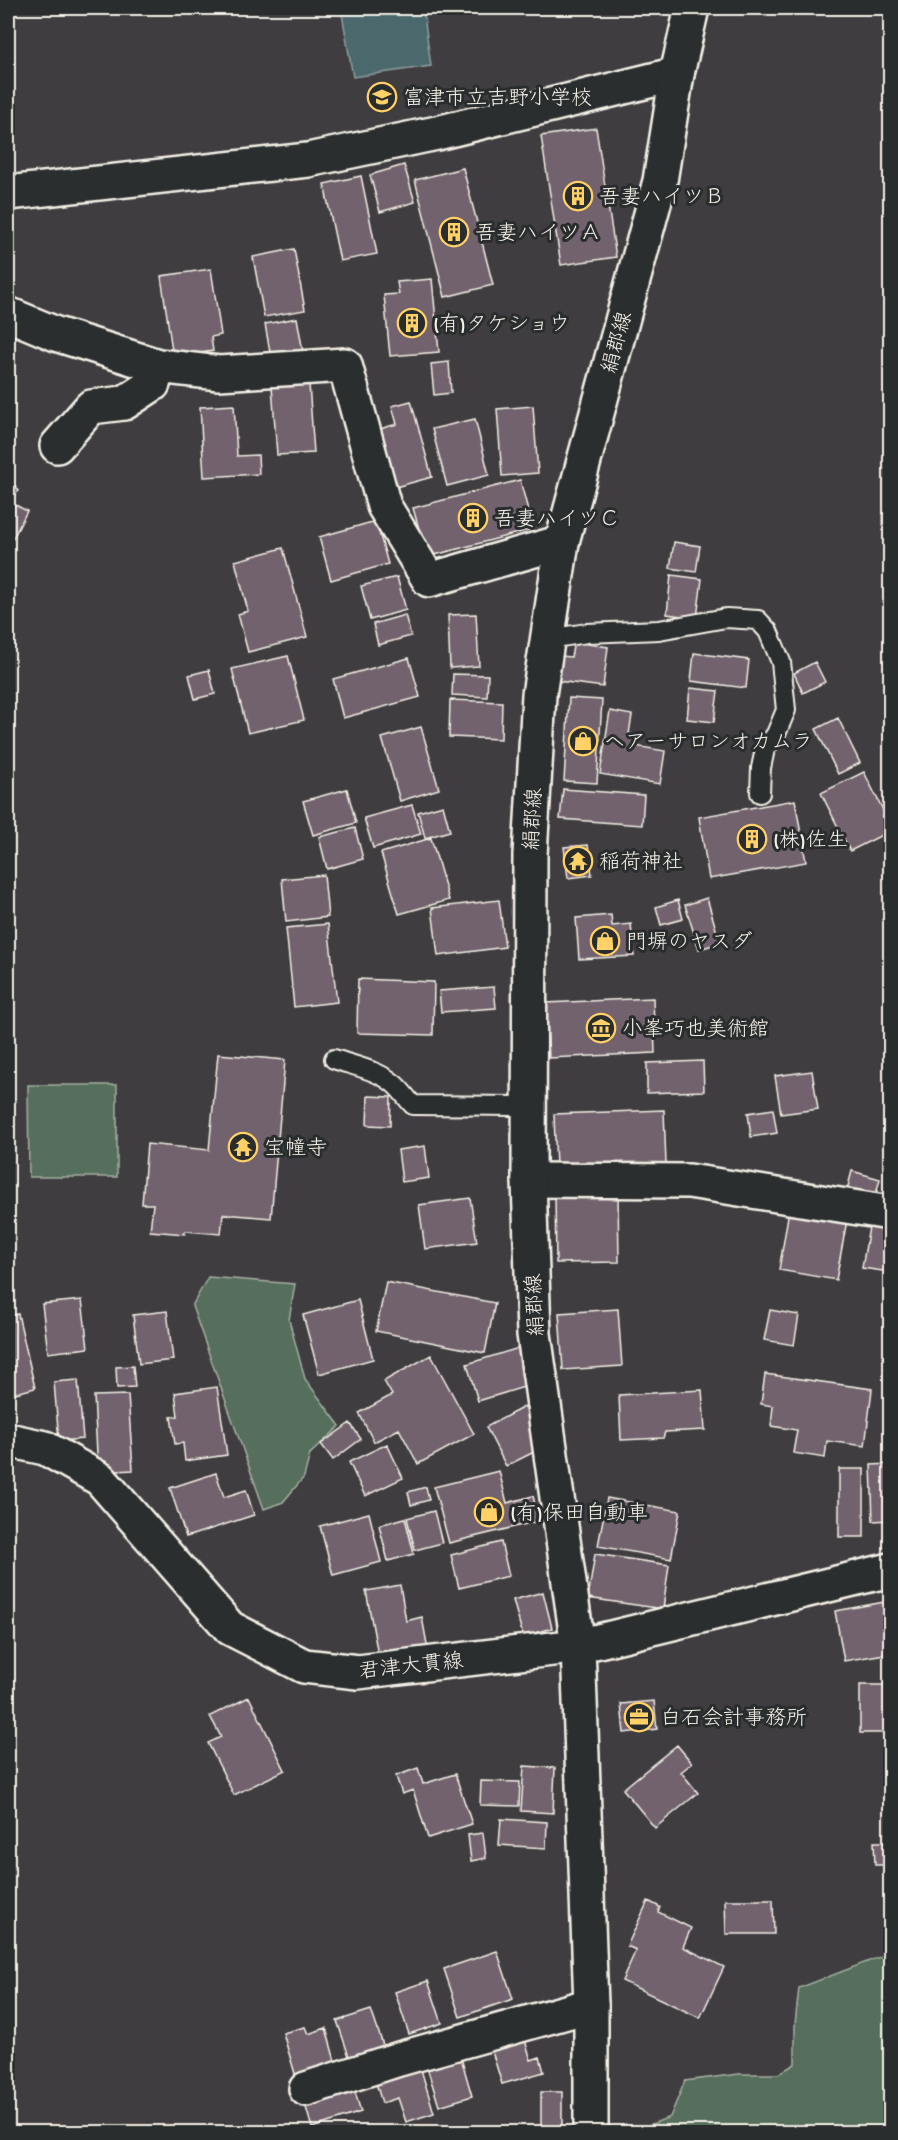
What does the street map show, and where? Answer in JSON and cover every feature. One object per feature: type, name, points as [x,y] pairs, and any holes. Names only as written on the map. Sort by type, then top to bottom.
[{"type":"street","name":"絹郡線","points":[[591,2133],[591,2004],[578,1646],[534,1334],[529,1106],[530,855],[539,695],[562,543],[660,181],[677,74],[693,8]]},
{"type":"street","points":[[8,193],[308,160],[448,130],[677,74]]},
{"type":"street","points":[[8,314],[56,334],[158,366],[219,373],[345,365],[384,506],[429,580],[562,543]]},
{"type":"street","points":[[57,446],[91,407],[124,403],[153,384],[158,366]]},
{"type":"street","points":[[530,1180],[689,1181],[891,1213]]},
{"type":"street","name":"君津大貫線","points":[[8,1440],[45,1448],[100,1479],[230,1628],[304,1666],[358,1672],[578,1646],[891,1570]]},
{"type":"street","points":[[306,2089],[399,2059],[591,2004]]},
{"type":"lane","points":[[548,639],[586,633],[659,630],[726,618],[758,620],[768,631],[781,662],[786,710],[776,734],[765,749],[761,768],[760,793]]},
{"type":"lane","points":[[334,1059],[386,1078],[395,1084],[413,1105],[529,1106]]},
{"type":"green space","points":[[28,1085],[117,1085],[117,1177],[29,1177]]},
{"type":"green space","points":[[208,1277],[295,1284],[289,1320],[305,1379],[340,1426],[310,1454],[304,1477],[283,1502],[264,1509],[192,1306]]},
{"type":"green space","points":[[890,1953],[890,2132],[631,2132],[670,2117],[685,2081],[739,2074],[778,2074],[795,2064],[795,2024],[799,1988]]},
{"type":"water","points":[[341,8],[423,8],[431,66],[353,77]]},
{"type":"building","name":"吾妻ハイツＢ","points":[[596,128],[616,257],[561,265],[541,136]]},
{"type":"building","points":[[404,165],[415,202],[380,212],[370,175]]},
{"type":"building","name":"吾妻ハイツＡ","points":[[463,168],[493,285],[445,297],[415,180]]},
{"type":"building","points":[[361,176],[377,254],[340,261],[324,184]]},
{"type":"building","points":[[294,249],[305,310],[264,317],[253,257]]},
{"type":"building","points":[[211,269],[221,335],[211,337],[213,351],[173,357],[161,276]]},
{"type":"building","name":"(有)タケショウ","points":[[432,279],[439,352],[390,356],[384,295],[399,294],[397,282]]},
{"type":"building","points":[[297,318],[303,352],[271,358],[265,324]]},
{"type":"building","points":[[449,362],[451,393],[434,395],[431,364]]},
{"type":"building","points":[[309,384],[314,453],[277,455],[272,386]]},
{"type":"building","points":[[411,401],[432,477],[392,488],[376,430],[397,424],[392,406]]},
{"type":"building","points":[[234,405],[237,456],[258,455],[259,474],[204,477],[200,407]]},
{"type":"building","points":[[533,406],[538,473],[502,476],[497,409]]},
{"type":"building","points":[[475,419],[489,475],[447,486],[432,429]]},
{"type":"building","points":[[8,477],[19,491],[8,500]]},
{"type":"building","name":"吾妻ハイツＣ","points":[[520,480],[533,529],[427,557],[413,508]]},
{"type":"building","points":[[10,502],[27,511],[8,548],[8,507]]},
{"type":"building","points":[[376,521],[388,564],[331,580],[319,537]]},
{"type":"building","points":[[674,542],[700,546],[696,572],[670,568]]},
{"type":"building","points":[[283,548],[307,637],[248,652],[238,614],[248,611],[235,561]]},
{"type":"building","points":[[671,575],[702,579],[697,618],[667,614]]},
{"type":"building","points":[[397,577],[406,610],[370,620],[361,586]]},
{"type":"building","points":[[476,614],[479,666],[450,668],[448,615]]},
{"type":"building","points":[[405,615],[411,636],[378,645],[373,624]]},
{"type":"building","points":[[574,642],[608,647],[603,687],[558,681],[561,656],[571,657]]},
{"type":"building","points":[[694,653],[749,660],[746,688],[691,681]]},
{"type":"building","points":[[288,656],[304,720],[248,733],[232,669]]},
{"type":"building","points":[[409,658],[420,697],[343,718],[333,679]]},
{"type":"building","points":[[815,662],[825,682],[803,693],[794,673]]},
{"type":"building","points":[[209,670],[215,694],[195,699],[189,675]]},
{"type":"building","points":[[453,674],[488,675],[487,697],[452,695]]},
{"type":"building","points":[[690,688],[718,691],[714,722],[687,719]]},
{"type":"building","name":"ヘアーサロンオカムラ","points":[[569,698],[602,700],[597,783],[564,781]]},
{"type":"building","points":[[450,700],[502,702],[501,739],[449,737]]},
{"type":"building","points":[[610,711],[632,715],[629,734],[637,735],[635,746],[665,751],[660,784],[600,774]]},
{"type":"building","points":[[838,718],[860,763],[838,774],[816,729]]},
{"type":"building","points":[[421,727],[439,789],[400,801],[382,738]]},
{"type":"building","points":[[864,772],[890,824],[890,831],[850,851],[821,793]]},
{"type":"building","points":[[347,789],[356,823],[313,835],[303,801]]},
{"type":"building","points":[[563,789],[644,795],[642,825],[560,819]]},
{"type":"building","name":"(株)佐生","points":[[795,800],[806,862],[709,879],[699,817]]},
{"type":"building","points":[[412,805],[421,834],[373,848],[364,818]]},
{"type":"building","points":[[443,805],[450,831],[425,838],[418,812]]},
{"type":"building","points":[[355,828],[363,859],[327,869],[319,837]]},
{"type":"building","points":[[431,838],[449,900],[399,914],[381,853]]},
{"type":"building","name":"稲荷神社","points":[[588,845],[592,875],[568,878],[564,847]]},
{"type":"building","points":[[324,875],[328,917],[286,922],[282,879]]},
{"type":"building","points":[[707,898],[720,943],[699,949],[685,905]]},
{"type":"building","points":[[499,900],[505,947],[438,956],[432,908]]},
{"type":"building","points":[[678,900],[683,919],[661,925],[656,907]]},
{"type":"building","name":"門塀のヤスダ","points":[[611,915],[612,926],[631,924],[634,956],[579,959],[576,918]]},
{"type":"building","points":[[328,924],[337,1002],[294,1007],[286,928]]},
{"type":"building","points":[[358,979],[434,982],[433,1035],[357,1033]]},
{"type":"building","points":[[494,987],[496,1008],[441,1012],[439,991]]},
{"type":"building","name":"小峯巧也美術館","points":[[653,998],[655,1053],[549,1058],[546,1003]]},
{"type":"building","name":"宝幢寺","points":[[218,1054],[285,1060],[271,1218],[223,1214],[221,1234],[150,1231],[153,1204],[142,1204],[147,1144],[209,1150]]},
{"type":"building","points":[[703,1061],[704,1091],[647,1093],[647,1063]]},
{"type":"building","points":[[812,1071],[818,1109],[781,1114],[775,1076]]},
{"type":"building","points":[[368,1096],[391,1097],[390,1126],[367,1125]]},
{"type":"building","points":[[773,1109],[777,1133],[751,1137],[748,1113]]},
{"type":"building","points":[[664,1110],[666,1164],[556,1168],[554,1114]]},
{"type":"building","points":[[425,1146],[429,1178],[402,1182],[398,1150]]},
{"type":"building","points":[[852,1171],[880,1179],[875,1198],[847,1190]]},
{"type":"building","points":[[618,1194],[619,1262],[556,1263],[555,1195]]},
{"type":"building","points":[[470,1198],[477,1242],[425,1249],[419,1205]]},
{"type":"building","points":[[789,1210],[847,1220],[836,1280],[779,1270]]},
{"type":"building","points":[[869,1227],[890,1230],[890,1272],[862,1268]]},
{"type":"building","points":[[386,1282],[495,1303],[485,1353],[376,1331]]},
{"type":"building","points":[[82,1300],[88,1348],[48,1353],[42,1304]]},
{"type":"building","points":[[358,1300],[373,1359],[319,1374],[303,1315]]},
{"type":"building","points":[[618,1309],[622,1366],[563,1370],[559,1313]]},
{"type":"building","points":[[770,1310],[799,1315],[794,1345],[764,1340]]},
{"type":"building","points":[[167,1311],[173,1360],[139,1364],[133,1315]]},
{"type":"building","points":[[18,1314],[35,1388],[8,1395],[8,1316]]},
{"type":"building","points":[[522,1347],[524,1387],[478,1401],[467,1364]]},
{"type":"building","points":[[431,1355],[474,1434],[418,1464],[399,1429],[374,1442],[359,1413],[392,1395],[384,1381]]},
{"type":"building","points":[[133,1366],[135,1387],[117,1388],[116,1367]]},
{"type":"building","points":[[765,1374],[872,1389],[865,1446],[827,1441],[825,1458],[793,1453],[797,1430],[771,1426],[773,1406],[761,1404]]},
{"type":"building","points":[[78,1380],[83,1439],[59,1441],[54,1382]]},
{"type":"building","points":[[217,1387],[227,1455],[185,1461],[183,1443],[175,1444],[171,1417],[178,1416],[175,1393]]},
{"type":"building","points":[[702,1390],[705,1430],[665,1432],[663,1438],[621,1440],[619,1395]]},
{"type":"building","points":[[128,1395],[133,1470],[98,1472],[94,1396]]},
{"type":"building","points":[[526,1406],[534,1452],[506,1466],[486,1427]]},
{"type":"building","points":[[350,1423],[361,1439],[333,1460],[321,1444]]},
{"type":"building","points":[[387,1444],[403,1478],[365,1496],[349,1462]]},
{"type":"building","points":[[8,1462],[13,1495],[8,1496]]},
{"type":"building","points":[[890,1464],[890,1520],[873,1521],[871,1465]]},
{"type":"building","points":[[839,1469],[864,1469],[864,1537],[839,1537]]},
{"type":"building","name":"(有)保田自動車","points":[[499,1471],[507,1503],[533,1496],[539,1521],[449,1543],[434,1487]]},
{"type":"building","points":[[216,1473],[224,1497],[246,1490],[254,1515],[186,1537],[170,1488]]},
{"type":"building","points":[[426,1487],[429,1500],[411,1505],[408,1492]]},
{"type":"building","points":[[607,1498],[680,1511],[671,1559],[598,1546]]},
{"type":"building","points":[[434,1511],[442,1543],[415,1550],[407,1518]]},
{"type":"building","points":[[369,1513],[381,1562],[333,1575],[320,1526]]},
{"type":"building","points":[[405,1518],[414,1554],[388,1561],[379,1525]]},
{"type":"building","points":[[501,1542],[509,1576],[459,1588],[451,1555]]},
{"type":"building","points":[[595,1554],[669,1565],[663,1609],[588,1598]]},
{"type":"building","points":[[400,1585],[406,1621],[422,1617],[428,1650],[379,1660],[366,1591]]},
{"type":"building","points":[[543,1592],[552,1628],[523,1636],[513,1600]]},
{"type":"building","points":[[890,1601],[890,1653],[844,1661],[835,1611]]},
{"type":"building","points":[[860,1685],[890,1685],[890,1733],[860,1733]]},
{"type":"building","points":[[249,1697],[285,1770],[234,1795],[208,1743],[221,1737],[210,1716]]},
{"type":"building","name":"白石会計事務所","points":[[654,1701],[657,1729],[624,1733],[621,1704]]},
{"type":"building","points":[[677,1745],[692,1763],[681,1772],[698,1793],[655,1828],[623,1789]]},
{"type":"building","points":[[524,1766],[555,1768],[553,1813],[521,1811]]},
{"type":"building","points":[[418,1768],[423,1784],[455,1774],[472,1824],[428,1838],[413,1790],[402,1794],[396,1776]]},
{"type":"building","points":[[481,1781],[520,1782],[519,1806],[480,1805]]},
{"type":"building","points":[[501,1819],[547,1822],[546,1848],[499,1845]]},
{"type":"building","points":[[483,1833],[486,1858],[471,1861],[468,1835]]},
{"type":"building","points":[[874,1842],[890,1842],[890,1865],[875,1865]]},
{"type":"building","points":[[725,1900],[773,1900],[774,1934],[726,1934]]},
{"type":"building","points":[[648,1901],[660,1907],[658,1912],[691,1928],[683,1947],[724,1967],[700,2018],[622,1981],[636,1950],[627,1946]]},
{"type":"building","points":[[497,1951],[513,1999],[460,2017],[444,1969]]},
{"type":"building","points":[[428,1981],[442,2023],[409,2034],[395,1992]]},
{"type":"building","points":[[371,2010],[384,2048],[352,2065],[337,2021]]},
{"type":"building","points":[[305,2027],[308,2034],[326,2028],[338,2072],[298,2084],[283,2033]]},
{"type":"building","points":[[524,2037],[531,2060],[540,2057],[544,2072],[502,2084],[491,2048]]},
{"type":"building","points":[[459,2051],[472,2096],[439,2106],[425,2061]]},
{"type":"building","points":[[419,2063],[434,2113],[406,2122],[398,2098],[382,2103],[374,2076]]},
{"type":"building","points":[[352,2082],[361,2112],[312,2128],[303,2097]]},
{"type":"building","points":[[541,2092],[562,2092],[562,2130],[541,2130]]},
{"type":"place","name":"富津市立吉野小学校","points":[[382,97]]},
{"type":"place","name":"吾妻ハイツＢ","points":[[578,196]]},
{"type":"place","name":"吾妻ハイツＡ","points":[[454,232]]},
{"type":"place","name":"(有)タケショウ","points":[[412,323]]},
{"type":"place","name":"吾妻ハイツＣ","points":[[473,518]]},
{"type":"place","name":"ヘアーサロンオカムラ","points":[[583,741]]},
{"type":"place","name":"(株)佐生","points":[[752,839]]},
{"type":"place","name":"稲荷神社","points":[[578,861]]},
{"type":"place","name":"門塀のヤスダ","points":[[605,941]]},
{"type":"place","name":"小峯巧也美術館","points":[[601,1028]]},
{"type":"place","name":"宝幢寺","points":[[243,1147]]},
{"type":"place","name":"(有)保田自動車","points":[[489,1512]]},
{"type":"place","name":"白石会計事務所","points":[[639,1717]]}]
